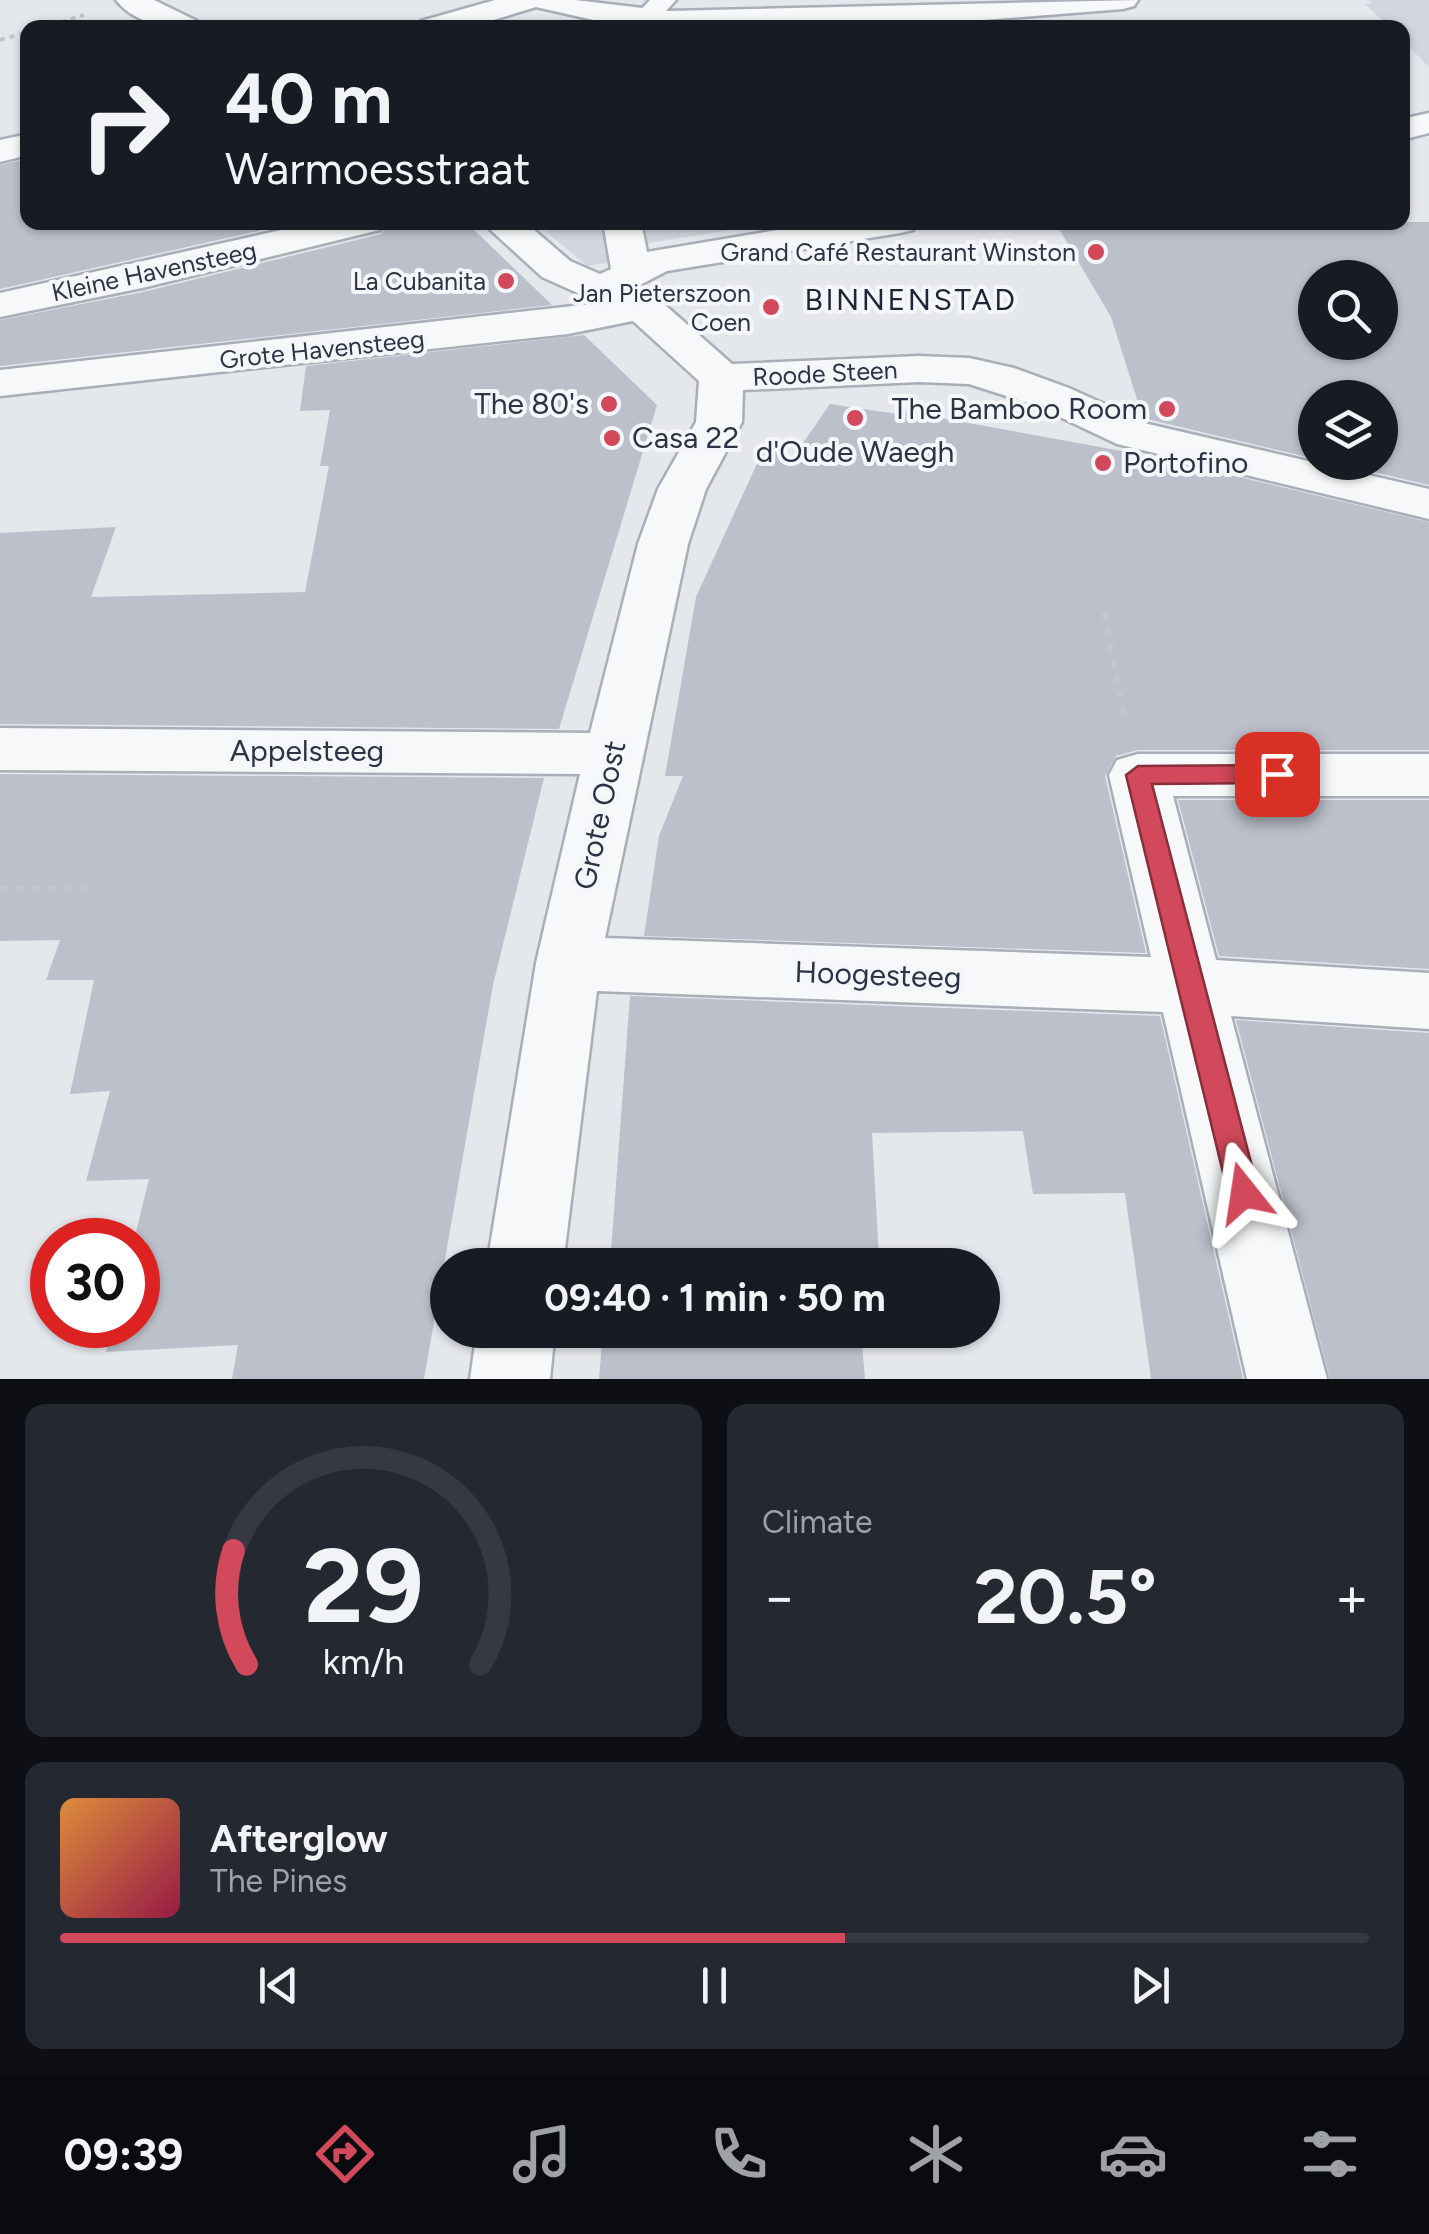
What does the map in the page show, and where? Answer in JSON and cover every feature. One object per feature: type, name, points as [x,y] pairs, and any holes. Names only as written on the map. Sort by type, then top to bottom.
[{"type":"street","points":[[131,0],[170,20]]},
{"type":"street","points":[[459,20],[528,0]]},
{"type":"street","points":[[544,0],[576,12],[648,16],[996,14],[1123,0]]},
{"type":"street","name":"Kleine Havensteeg","points":[[0,304],[142,276],[334,230]]},
{"type":"street","points":[[510,230],[556,269],[625,288]]},
{"type":"street","points":[[622,230],[625,288]]},
{"type":"street","points":[[625,288],[657,260],[849,230]]},
{"type":"street","name":"Roode Steen","points":[[625,288],[720,378],[919,369],[969,371],[999,377],[1054,397],[1133,434],[1429,504]]},
{"type":"street","name":"Grote Havensteeg","points":[[0,383],[568,322],[625,288]]},
{"type":"street","name":"Grote Oost","points":[[527,1248],[568,964],[613,754],[662,544],[682,488],[719,422],[720,378]]},
{"type":"street","name":"Appelsteeg","points":[[0,749],[613,754]]},
{"type":"street","points":[[1287,1379],[1138,775],[1429,775]]},
{"type":"street","name":"Hoogesteeg","points":[[568,964],[1189,986],[1429,1001]]},
{"type":"street","points":[[510,1379],[514,1348]]},
{"type":"path","points":[[1104,612],[1138,775]]},
{"type":"path","points":[[0,890],[92,888]]},
{"type":"shaded area","points":[[1370,0],[1429,0],[1429,67],[1410,48],[1410,20],[1382,20],[1365,4],[1372,3]]},
{"type":"shaded area","points":[[544,230],[608,230],[619,261],[587,266]]},
{"type":"shaded area","points":[[638,230],[732,230],[642,244]]},
{"type":"building","points":[[20,161],[20,230],[262,230],[0,289],[0,165]]},
{"type":"building","points":[[1410,222],[1429,222],[1429,485],[1398,478],[1398,380],[1298,380],[1298,455],[1143,418],[1111,317],[1060,230],[1410,230]]},
{"type":"building","points":[[384,230],[474,230],[552,305],[0,366],[0,320],[143,292],[381,234]]},
{"type":"building","points":[[584,335],[657,405],[559,729],[0,724],[0,533],[116,527],[91,597],[305,592],[329,466],[320,466],[330,410],[300,411],[306,366]]},
{"type":"building","points":[[830,404],[897,414],[897,410],[1155,457],[1429,522],[1429,750],[1138,750],[1116,756],[1105,776],[1146,953],[644,936],[659,836],[683,776],[665,776],[696,597],[765,446],[792,459]]},
{"type":"building","points":[[0,774],[544,778],[493,985],[447,1248],[430,1248],[430,1345],[424,1379],[232,1379],[238,1345],[106,1352],[107,1348],[160,1348],[160,1218],[139,1218],[149,1179],[86,1181],[110,1091],[70,1094],[94,980],[46,980],[60,940],[0,941]]},
{"type":"building","points":[[1178,800],[1429,800],[1429,969],[1219,956]]},
{"type":"building","points":[[630,996],[1160,1016],[1243,1379],[1151,1379],[1125,1193],[1033,1194],[1023,1131],[872,1133],[878,1248],[611,1248]]},
{"type":"building","points":[[1236,1020],[1429,1033],[1429,1379],[1330,1379]]},
{"type":"building","points":[[602,1348],[862,1348],[865,1379],[599,1379]]},
{"type":"place","name":"Grand Café Restaurant Winston","points":[[1096,252]]},
{"type":"place","name":"La Cubanita","points":[[506,281]]},
{"type":"place","name":"Jan Pieterszoon Coen","points":[[771,307]]},
{"type":"place","name":"The 80's","points":[[609,404]]},
{"type":"place","name":"The Bamboo Room","points":[[1167,409]]},
{"type":"place","name":"d'Oude Waegh","points":[[855,418]]},
{"type":"place","name":"Casa 22","points":[[612,438]]},
{"type":"place","name":"Portofino","points":[[1103,463]]},
{"type":"district","name":"BINNENSTAD","points":[[911,300]]},
{"type":"route","points":[[1244,1193],[1138,775],[1277,774]]}]
